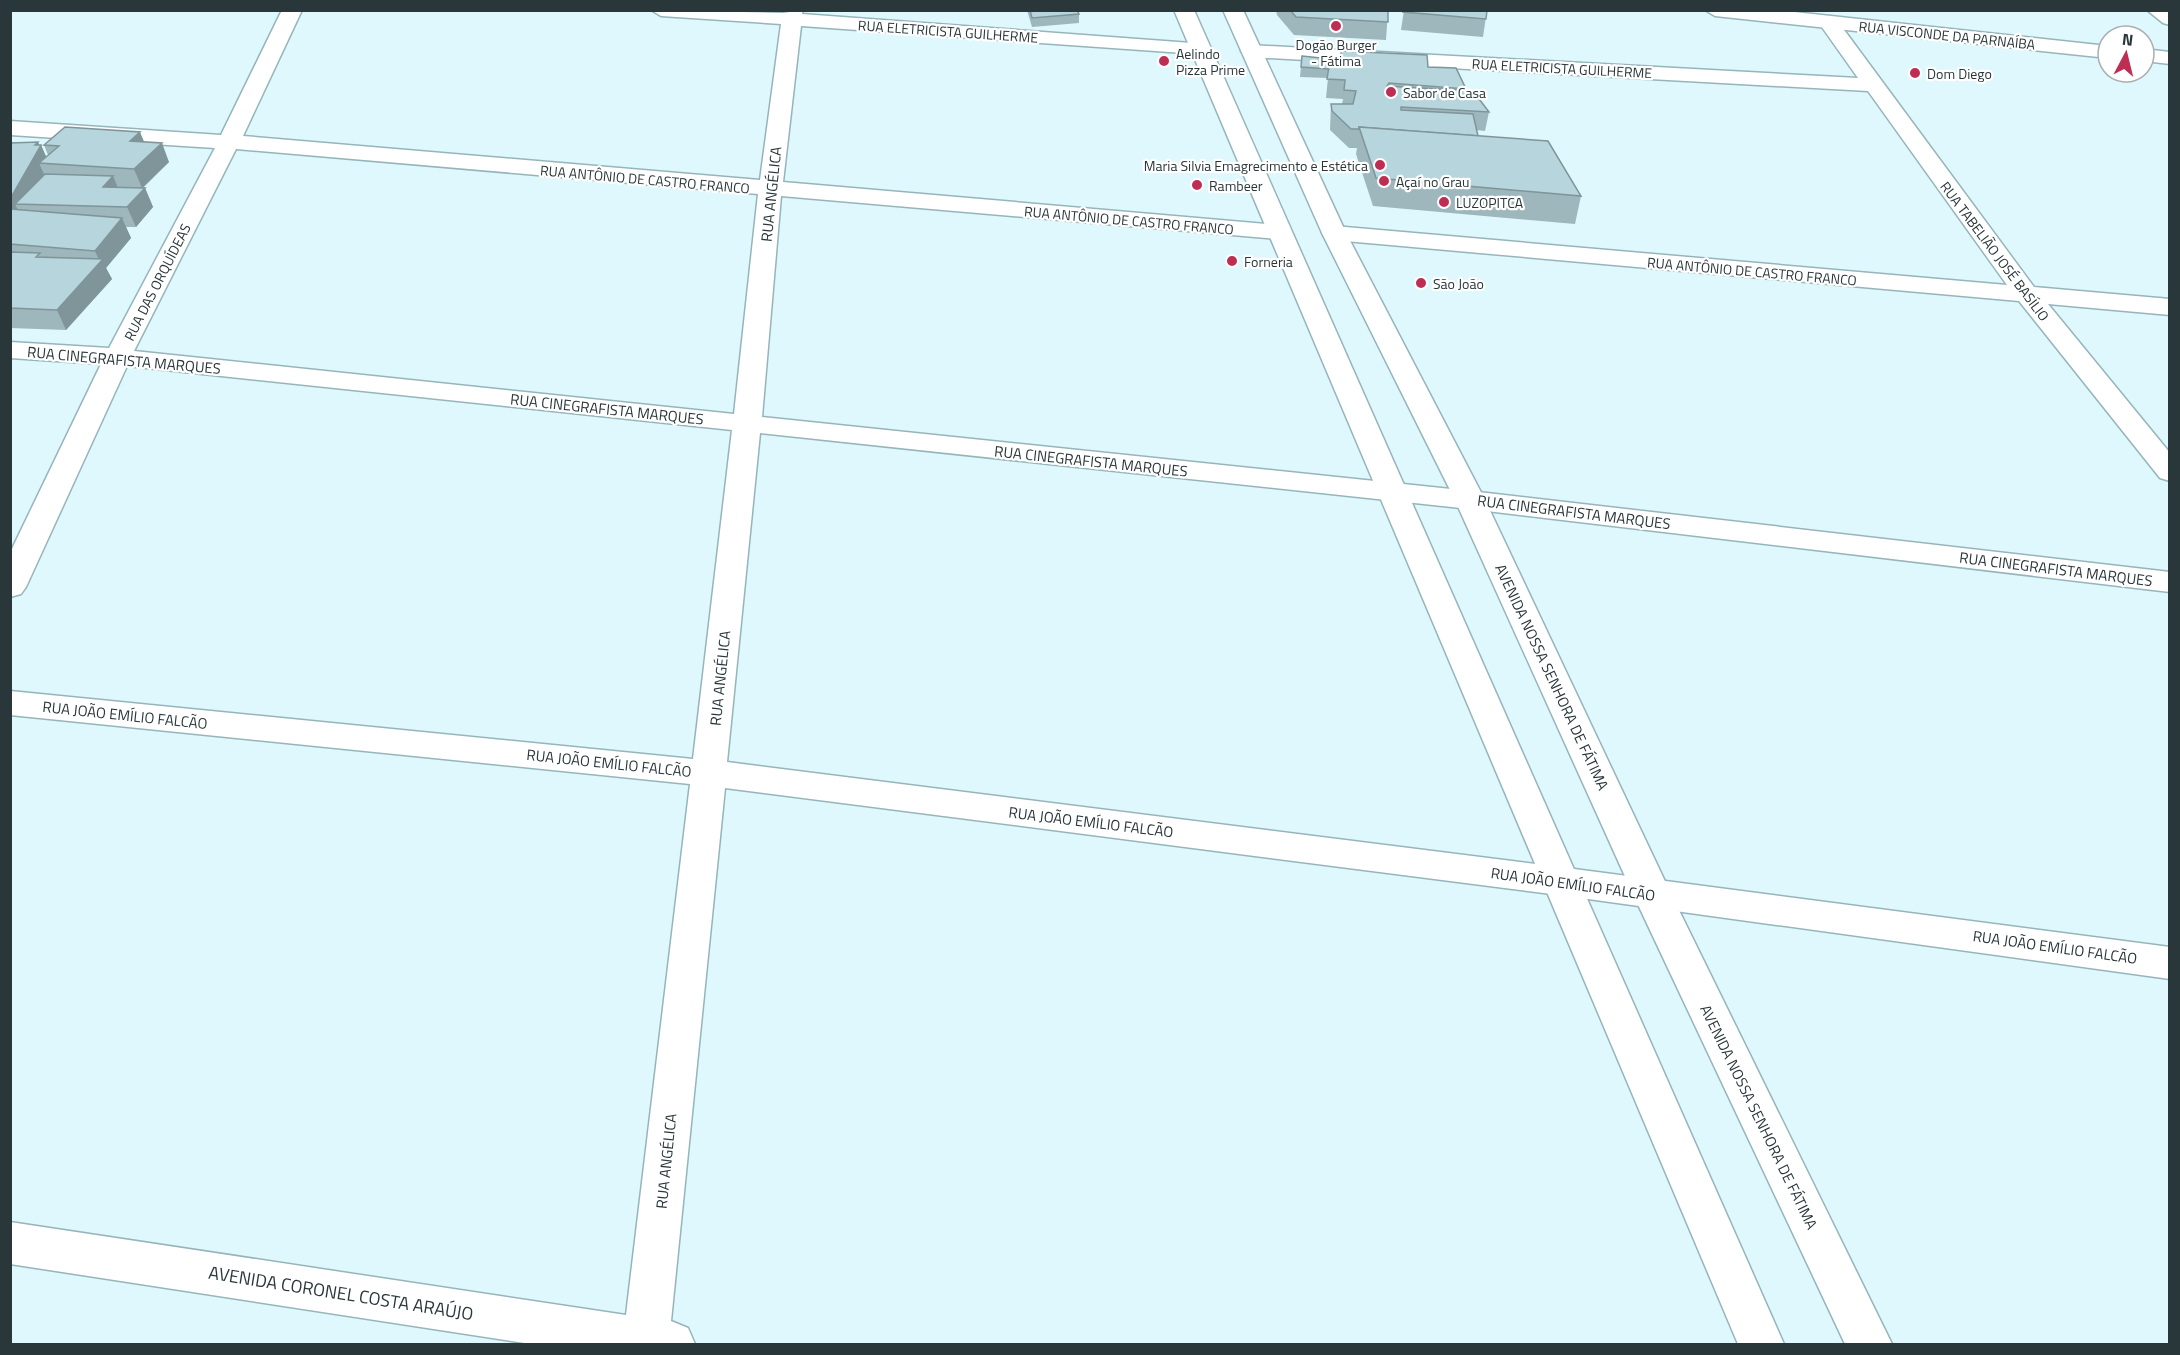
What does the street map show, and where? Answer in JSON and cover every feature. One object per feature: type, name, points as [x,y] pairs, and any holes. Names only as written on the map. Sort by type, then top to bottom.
[{"type":"street","name":"RUA DAS ORQUÍDEAS","points":[[10,587],[118,357],[229,142],[292,10]]},
{"type":"street","name":"RUA ELETRICISTA GUILHERME","points":[[661,10],[793,15],[1198,48]]},
{"type":"street","points":[[1184,10],[1198,48],[1395,493],[1559,881],[1761,1344]]},
{"type":"street","name":"AVENIDA NOSSA SENHORA DE FÁTIMA","points":[[1233,10],[1334,233],[1470,500],[1652,894],[1869,1344]]},
{"type":"street","points":[[2157,10],[2169,19]]},
{"type":"street","name":"RUA VISCONDE DA PARNAÍBA","points":[[1727,11],[2096,51]]},
{"type":"street","name":"RUA ANGÉLICA","points":[[655,1343],[770,190],[793,15]]},
{"type":"street","name":"RUA TABELIÃO JOSÉ BASÍLIO","points":[[1829,23],[2026,295],[2169,472]]},
{"type":"street","name":"RUA ELETRICISTA GUILHERME","points":[[1251,51],[1873,85]]},
{"type":"street","name":"RUA ANTÔNIO DE CASTRO FRANCO","points":[[10,129],[229,142],[1279,232]]},
{"type":"street","name":"RUA ANTÔNIO DE CASTRO FRANCO","points":[[1334,233],[2169,307]]},
{"type":"street","name":"RUA CINEGRAFISTA MARQUES","points":[[10,350],[118,357],[1470,500],[2169,582]]},
{"type":"street","name":"RUA JOÃO EMÍLIO FALCÃO","points":[[10,703],[710,774],[1559,881],[2169,963]]},
{"type":"street","name":"AVENIDA CORONEL COSTA ARAÚJO","points":[[10,1243],[655,1343]]},
{"type":"building","points":[[1030,10],[1077,10],[1079,14],[1032,18]]},
{"type":"building","points":[[1290,10],[1388,10],[1388,22],[1296,17]]},
{"type":"building","points":[[1404,10],[1487,10],[1486,19],[1403,12]]},
{"type":"building","points":[[1341,51],[1427,55],[1428,67],[1456,68],[1466,89],[1389,83],[1387,86],[1473,91],[1489,112],[1401,107],[1401,110],[1473,114],[1478,136],[1359,127],[1359,129],[1351,129],[1332,111],[1331,104],[1353,104],[1356,91],[1344,90],[1345,80],[1327,79],[1330,60],[1341,60]]},
{"type":"building","points":[[1302,56],[1340,60],[1330,60],[1329,69],[1301,67]]},
{"type":"building","points":[[65,127],[140,132],[130,141],[162,143],[134,169],[39,163],[59,146],[44,145]]},
{"type":"building","points":[[1359,127],[1548,141],[1581,196],[1376,178]]},
{"type":"building","points":[[38,142],[35,145],[41,145],[10,199],[10,143]]},
{"type":"building","points":[[45,174],[113,176],[103,187],[145,188],[127,207],[15,204]]},
{"type":"building","points":[[10,209],[122,218],[95,251],[10,244]]},
{"type":"building","points":[[10,252],[40,253],[36,257],[103,259],[57,310],[10,308]]},
{"type":"place","name":"Dogão Burger - Fátima","points":[[1336,26]]},
{"type":"place","name":"Aelindo Pizza Prime","points":[[1164,61]]},
{"type":"place","name":"Dom Diego","points":[[1915,73]]},
{"type":"place","name":"Sabor de Casa","points":[[1391,92]]},
{"type":"place","name":"Maria Silvia Emagrecimento e Estética","points":[[1380,165]]},
{"type":"place","name":"Açaí no Grau","points":[[1384,181]]},
{"type":"place","name":"Rambeer","points":[[1197,185]]},
{"type":"place","name":"LUZOPITCA","points":[[1444,202]]},
{"type":"place","name":"Forneria","points":[[1232,261]]},
{"type":"place","name":"São João","points":[[1421,283]]}]
